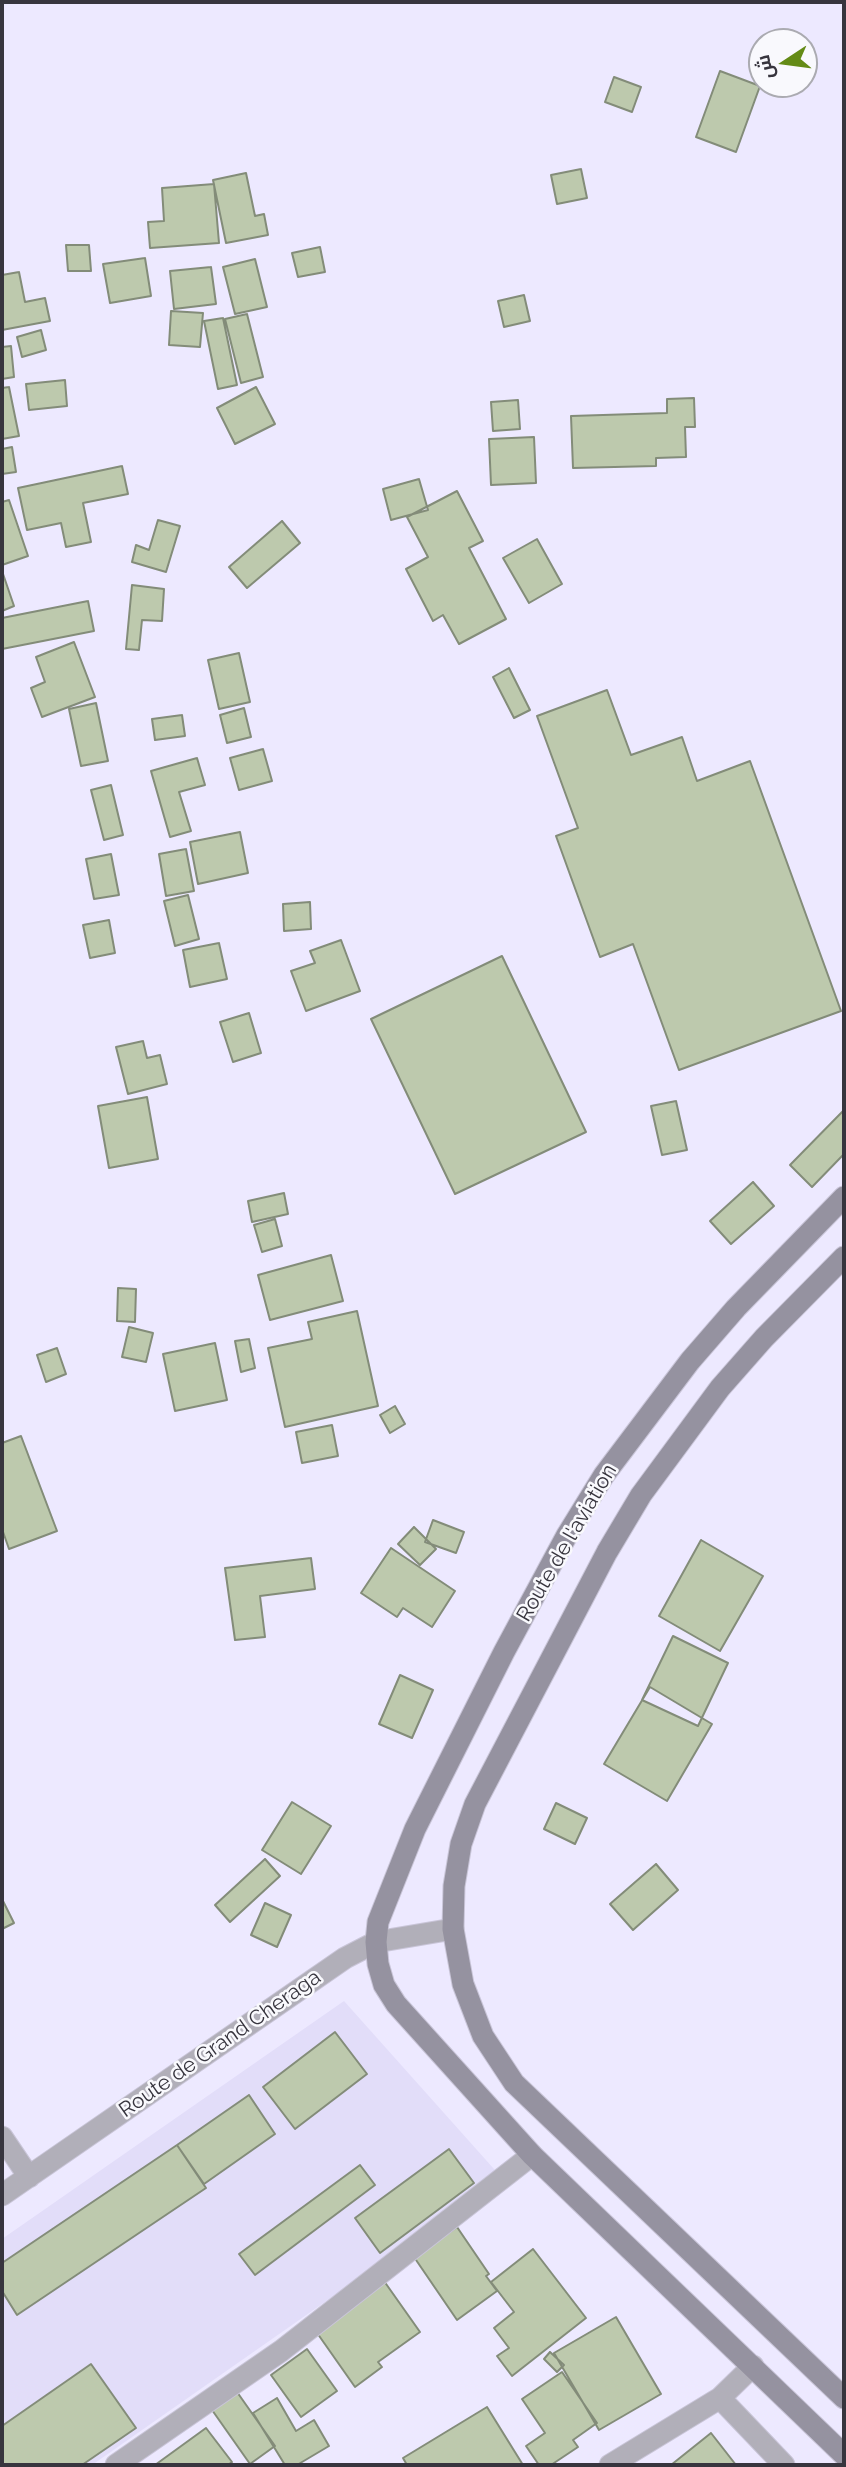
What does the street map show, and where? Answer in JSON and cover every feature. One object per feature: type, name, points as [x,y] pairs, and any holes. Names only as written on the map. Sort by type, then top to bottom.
[{"type":"street","name":"Route de l'aviation","points":[[376,1942],[381,1912],[415,1829],[504,1652],[567,1535],[604,1475],[690,1361],[736,1308],[844,1197]]},
{"type":"street","points":[[844,1257],[764,1338],[720,1388],[641,1495],[607,1552],[475,1804],[461,1844],[453,1929],[463,1984],[471,2005],[484,2036],[514,2083],[844,2398]]},
{"type":"street","name":"Route de Grand Cheraga","points":[[2,2195],[331,1967],[376,1942],[453,1929]]},
{"type":"street","points":[[376,1942],[384,1985],[396,2004],[532,2155],[686,2306],[753,2366],[844,2455]]},
{"type":"street","points":[[2,2137],[29,2177]]},
{"type":"street","points":[[116,2465],[281,2350],[532,2155]]},
{"type":"street","points":[[610,2465],[720,2398],[753,2366]]},
{"type":"street","points":[[720,2398],[784,2465]]},
{"type":"shaded area","points":[[344,2001],[502,2178],[92,2465],[2,2465],[2,2239]]},
{"type":"building","points":[[720,71],[748,82],[748,98],[756,98],[736,152],[696,137]]},
{"type":"building","points":[[614,77],[641,87],[632,112],[605,102]]},
{"type":"building","points":[[581,169],[587,198],[557,204],[551,175]]},
{"type":"building","points":[[246,173],[255,216],[264,214],[268,235],[226,243],[213,180]]},
{"type":"building","points":[[214,184],[219,243],[150,248],[148,222],[164,221],[162,188]]},
{"type":"building","points":[[66,245],[89,245],[91,271],[68,271]]},
{"type":"building","points":[[320,247],[325,272],[298,277],[292,253]]},
{"type":"building","points":[[145,258],[151,296],[110,303],[103,264]]},
{"type":"building","points":[[255,259],[267,307],[235,314],[223,267]]},
{"type":"building","points":[[211,267],[216,304],[174,309],[170,271]]},
{"type":"building","points":[[19,272],[25,302],[45,298],[50,321],[2,330],[2,275]]},
{"type":"building","points":[[524,295],[530,321],[504,327],[498,301]]},
{"type":"building","points":[[171,311],[203,313],[200,347],[169,345]]},
{"type":"building","points":[[247,314],[263,377],[241,383],[225,319]]},
{"type":"building","points":[[223,318],[237,385],[218,389],[204,321]]},
{"type":"building","points":[[41,330],[46,350],[22,357],[17,337]]},
{"type":"building","points":[[11,346],[14,377],[2,379],[2,347]]},
{"type":"building","points":[[65,380],[67,406],[29,410],[26,384]]},
{"type":"building","points":[[9,387],[19,436],[2,439],[2,388]]},
{"type":"building","points":[[256,387],[275,424],[235,444],[217,408]]},
{"type":"building","points":[[694,398],[695,427],[685,427],[686,457],[656,458],[656,466],[573,468],[571,416],[667,413],[667,399]]},
{"type":"building","points":[[518,400],[520,429],[493,431],[491,402]]},
{"type":"building","points":[[534,437],[536,483],[491,485],[489,439]]},
{"type":"building","points":[[12,447],[16,472],[2,474],[2,449]]},
{"type":"building","points":[[122,466],[128,494],[83,503],[91,542],[66,547],[61,523],[27,530],[18,488]]},
{"type":"building","points":[[419,479],[428,510],[391,520],[383,489]]},
{"type":"building","points":[[457,491],[483,541],[469,548],[506,619],[459,644],[443,615],[433,621],[406,569],[428,557],[407,517]]},
{"type":"building","points":[[9,500],[28,556],[2,565],[2,502]]},
{"type":"building","points":[[158,520],[180,526],[166,572],[132,562],[136,545],[149,550]]},
{"type":"building","points":[[282,521],[300,543],[247,588],[229,567]]},
{"type":"building","points":[[537,539],[562,584],[529,603],[503,558]]},
{"type":"building","points":[[2,571],[14,606],[2,611]]},
{"type":"building","points":[[132,585],[164,589],[162,621],[142,620],[139,650],[126,649]]},
{"type":"building","points":[[88,601],[94,631],[2,649],[2,618]]},
{"type":"building","points":[[74,642],[95,697],[42,717],[31,688],[45,682],[36,657]]},
{"type":"building","points":[[239,653],[250,702],[219,709],[208,660]]},
{"type":"building","points":[[509,668],[530,710],[514,718],[493,677]]},
{"type":"building","points":[[607,690],[631,755],[682,737],[697,781],[750,761],[841,1011],[679,1070],[633,944],[600,957],[556,836],[578,828],[537,716]]},
{"type":"building","points":[[96,703],[108,761],[81,766],[69,709]]},
{"type":"building","points":[[244,708],[251,737],[227,743],[220,715]]},
{"type":"building","points":[[182,715],[185,736],[155,740],[152,719]]},
{"type":"building","points":[[263,749],[272,781],[239,790],[230,758]]},
{"type":"building","points":[[197,758],[205,785],[179,792],[191,831],[170,837],[151,771]]},
{"type":"building","points":[[111,785],[123,835],[104,840],[91,790]]},
{"type":"building","points":[[240,832],[248,873],[198,884],[190,842]]},
{"type":"building","points":[[186,849],[194,891],[166,896],[159,854]]},
{"type":"building","points":[[111,854],[119,895],[94,899],[86,859]]},
{"type":"building","points":[[188,895],[199,939],[175,946],[164,901]]},
{"type":"building","points":[[310,902],[311,929],[284,931],[283,904]]},
{"type":"building","points":[[109,920],[115,953],[90,958],[83,925]]},
{"type":"building","points":[[341,940],[360,991],[306,1011],[291,971],[315,963],[310,951]]},
{"type":"building","points":[[219,943],[227,979],[190,987],[183,950]]},
{"type":"building","points":[[502,956],[586,1132],[455,1194],[371,1019]]},
{"type":"building","points":[[249,1013],[261,1053],[233,1062],[220,1022]]},
{"type":"building","points":[[143,1041],[147,1058],[160,1055],[167,1084],[128,1094],[116,1047]]},
{"type":"building","points":[[147,1097],[158,1159],[109,1168],[98,1106]]},
{"type":"building","points":[[676,1101],[687,1150],[662,1155],[651,1106]]},
{"type":"building","points":[[844,1110],[844,1154],[812,1187],[790,1165]]},
{"type":"building","points":[[753,1182],[774,1206],[731,1244],[710,1221]]},
{"type":"building","points":[[284,1193],[288,1214],[252,1222],[248,1201]]},
{"type":"building","points":[[275,1219],[282,1246],[262,1252],[254,1225]]},
{"type":"building","points":[[331,1255],[343,1301],[270,1320],[258,1275]]},
{"type":"building","points":[[118,1288],[136,1289],[135,1322],[117,1321]]},
{"type":"building","points":[[357,1311],[378,1406],[285,1427],[268,1348],[312,1339],[308,1322]]},
{"type":"building","points":[[129,1327],[153,1333],[146,1362],[122,1357]]},
{"type":"building","points":[[249,1339],[255,1368],[241,1372],[235,1341]]},
{"type":"building","points":[[215,1343],[227,1400],[175,1411],[163,1354]]},
{"type":"building","points":[[57,1348],[66,1374],[46,1382],[37,1355]]},
{"type":"building","points":[[395,1406],[405,1424],[390,1433],[380,1415]]},
{"type":"building","points":[[332,1425],[338,1456],[302,1463],[296,1432]]},
{"type":"building","points":[[21,1436],[57,1531],[9,1549],[2,1529],[2,1443]]},
{"type":"building","points":[[433,1520],[464,1532],[456,1553],[425,1542]]},
{"type":"building","points":[[414,1527],[436,1549],[420,1565],[398,1544]]},
{"type":"building","points":[[701,1540],[763,1576],[720,1651],[659,1616]]},
{"type":"building","points":[[391,1548],[455,1591],[432,1627],[403,1608],[397,1617],[361,1593]]},
{"type":"building","points":[[311,1558],[315,1589],[260,1596],[265,1637],[235,1640],[225,1568]]},
{"type":"building","points":[[673,1636],[728,1663],[698,1726],[642,1700]]},
{"type":"building","points":[[400,1675],[433,1690],[412,1738],[379,1724]]},
{"type":"building","points":[[650,1687],[712,1724],[667,1801],[604,1764]]},
{"type":"building","points":[[292,1802],[331,1826],[301,1874],[262,1850]]},
{"type":"building","points":[[556,1803],[587,1818],[575,1844],[544,1829]]},
{"type":"building","points":[[265,1859],[280,1876],[230,1922],[215,1905]]},
{"type":"building","points":[[656,1864],[678,1890],[633,1930],[610,1904]]},
{"type":"building","points":[[2,1899],[14,1923],[2,1929]]},
{"type":"building","points":[[265,1903],[291,1915],[277,1947],[251,1935]]},
{"type":"building","points":[[335,2032],[367,2074],[295,2129],[263,2087]]},
{"type":"building","points":[[249,2095],[275,2134],[204,2184],[177,2145]]},
{"type":"building","points":[[177,2145],[206,2188],[17,2315],[2,2291],[2,2263]]},
{"type":"building","points":[[449,2149],[474,2183],[380,2253],[355,2218]]},
{"type":"building","points":[[360,2165],[375,2185],[255,2275],[239,2254]]},
{"type":"building","points":[[457,2227],[489,2274],[486,2276],[497,2291],[457,2320],[414,2257]]},
{"type":"building","points":[[533,2249],[586,2318],[512,2376],[497,2356],[509,2348],[494,2328],[514,2312],[491,2282]]},
{"type":"building","points":[[384,2281],[420,2332],[378,2362],[382,2367],[355,2387],[315,2330]]},
{"type":"building","points":[[616,2317],[661,2394],[599,2430],[554,2353]]},
{"type":"building","points":[[307,2349],[337,2391],[301,2417],[271,2375]]},
{"type":"building","points":[[550,2352],[564,2365],[557,2372],[544,2359]]},
{"type":"building","points":[[91,2364],[136,2428],[82,2465],[2,2465],[2,2426]]},
{"type":"building","points":[[562,2372],[597,2423],[573,2440],[578,2447],[551,2465],[539,2465],[526,2446],[545,2433],[522,2399]]},
{"type":"building","points":[[230,2382],[275,2446],[250,2464],[205,2400]]},
{"type":"building","points":[[277,2398],[296,2431],[314,2420],[329,2446],[297,2465],[285,2465],[253,2413]]},
{"type":"building","points":[[487,2407],[523,2465],[407,2465],[403,2458]]},
{"type":"building","points":[[206,2428],[232,2462],[228,2465],[155,2465]]},
{"type":"building","points":[[711,2433],[736,2465],[671,2465]]}]
